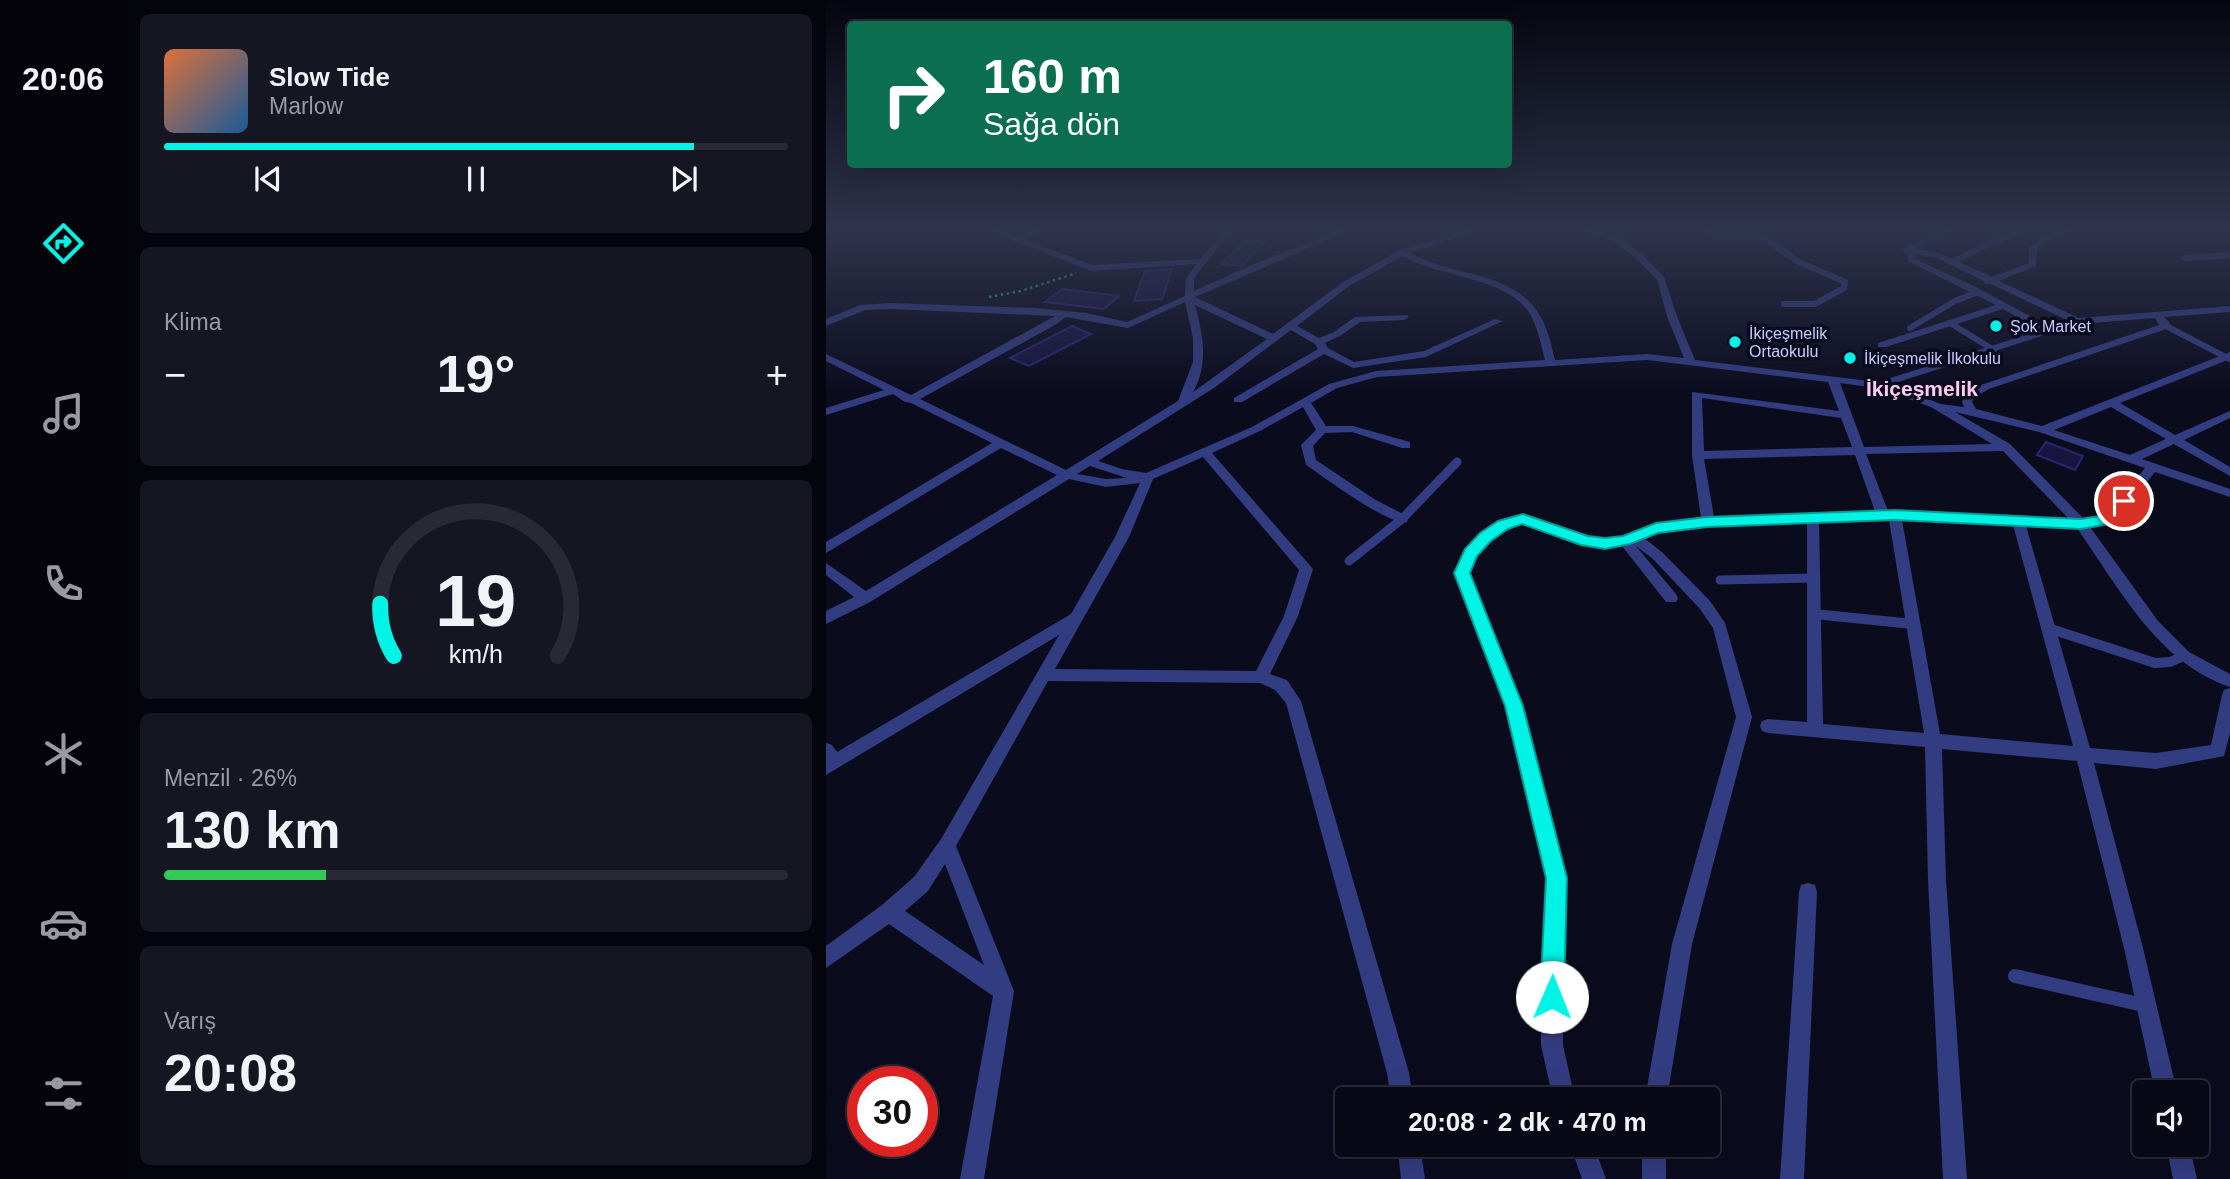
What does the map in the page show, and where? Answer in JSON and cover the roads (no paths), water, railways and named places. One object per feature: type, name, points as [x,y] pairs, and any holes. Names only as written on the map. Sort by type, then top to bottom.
[{"type":"street","points":[[1179,404],[1195,382],[1200,356],[1189,286]]},
{"type":"street","points":[[826,323],[863,307],[1064,314],[1128,325],[1214,286]]},
{"type":"street","points":[[826,618],[865,598],[1210,386],[1343,286]]},
{"type":"street","points":[[1496,286],[1526,302],[1538,321],[1551,362]]},
{"type":"street","points":[[1663,286],[1691,362]]},
{"type":"street","points":[[1966,286],[2049,330]]},
{"type":"street","points":[[1975,290],[1982,286]]},
{"type":"street","points":[[2005,286],[2078,321]]},
{"type":"street","points":[[1189,298],[1273,338]]},
{"type":"street","points":[[1882,345],[2003,306]]},
{"type":"street","points":[[1879,386],[2078,321],[2162,321],[2228,310]]},
{"type":"street","points":[[909,400],[1064,314]]},
{"type":"street","points":[[1238,400],[1358,320],[1404,317]]},
{"type":"street","points":[[1290,326],[1353,365],[1426,354],[1498,321]]},
{"type":"street","points":[[1971,411],[1967,402],[1969,396],[1985,387],[2162,321]]},
{"type":"street","points":[[2043,430],[2229,356]]},
{"type":"street","points":[[826,357],[1064,474],[1097,484],[1111,485],[1148,477],[1256,429],[1333,386],[1376,374],[1647,357],[1879,386],[1935,405],[1971,411],[2043,430],[2227,487]]},
{"type":"street","points":[[1833,380],[1844,415],[1889,515],[1913,624],[1933,740],[1937,880],[1955,1179]]},
{"type":"street","points":[[826,412],[891,391]]},
{"type":"street","points":[[1707,522],[1698,455],[1696,394],[1844,415]]},
{"type":"street","points":[[1305,402],[1322,430]]},
{"type":"street","points":[[2111,402],[2230,472]]},
{"type":"street","points":[[1935,405],[2006,447],[2081,524],[2153,625],[2184,656],[2230,681]]},
{"type":"street","points":[[2132,459],[2230,414]]},
{"type":"street","points":[[1402,519],[1370,502],[1310,462],[1307,445],[1322,430],[1353,429],[1406,445]]},
{"type":"street","points":[[826,548],[1000,443]]},
{"type":"street","points":[[1698,455],[2006,447]]},
{"type":"street","points":[[1206,452],[1306,569],[1292,616],[1261,677]]},
{"type":"street","points":[[1088,461],[1120,473],[1148,477]]},
{"type":"street","points":[[1561,1087],[1552,1045],[1556,878],[1514,706],[1462,573],[1478,544],[1494,530],[1514,520],[1534,521],[1587,542],[1605,544],[1630,539],[1656,528],[1707,522],[1889,515],[2081,524],[2110,519],[2153,466]]},
{"type":"street","points":[[826,958],[889,912],[921,884],[947,845],[1122,537],[1148,477]]},
{"type":"street","points":[[1813,519],[1815,731]]},
{"type":"street","points":[[2018,520],[2084,755],[2148,1006],[2163,1080]]},
{"type":"street","points":[[1630,539],[1671,598]]},
{"type":"street","points":[[1630,539],[1658,556],[1704,605],[1720,627],[1744,717],[1682,944],[1658,1087]]},
{"type":"street","points":[[826,568],[865,598]]},
{"type":"street","points":[[829,759],[1076,618]]},
{"type":"street","points":[[1044,675],[1261,677],[1281,685],[1293,701],[1400,1087]]},
{"type":"street","points":[[1768,726],[2156,761],[2218,751],[2230,695]]},
{"type":"street","points":[[947,845],[1004,991],[972,1179]]},
{"type":"street","points":[[1792,1179],[1808,892]]},
{"type":"street","points":[[889,912],[1004,991]]},
{"type":"street","points":[[1410,1157],[1413,1179]]},
{"type":"street","points":[[1586,1157],[1594,1179]]},
{"type":"street","points":[[1654,1157],[1654,1179]]},
{"type":"street","points":[[2180,1157],[2185,1179]]},
{"type":"lane","points":[[1784,304],[1815,304],[1844,286]]},
{"type":"lane","points":[[1910,328],[1975,290]]},
{"type":"lane","points":[[2162,321],[2229,356]]},
{"type":"lane","points":[[1950,323],[1994,349]]},
{"type":"lane","points":[[1349,561],[1402,519],[1457,463]]},
{"type":"lane","points":[[1720,580],[1814,578]]},
{"type":"lane","points":[[1814,614],[1913,624]]},
{"type":"lane","points":[[2048,628],[2155,663],[2171,663],[2184,656]]},
{"type":"lane","points":[[2015,976],[2148,1006]]},
{"type":"place","name":"Şok Market","points":[[1996,326]]},
{"type":"place","name":"İkiçeşmelik Ortaokulu","points":[[1735,342]]},
{"type":"place","name":"İkiçeşmelik İlkokulu","points":[[1850,358]]},
{"type":"district","name":"İkiçeşmelik","points":[[1922,389]]}]
